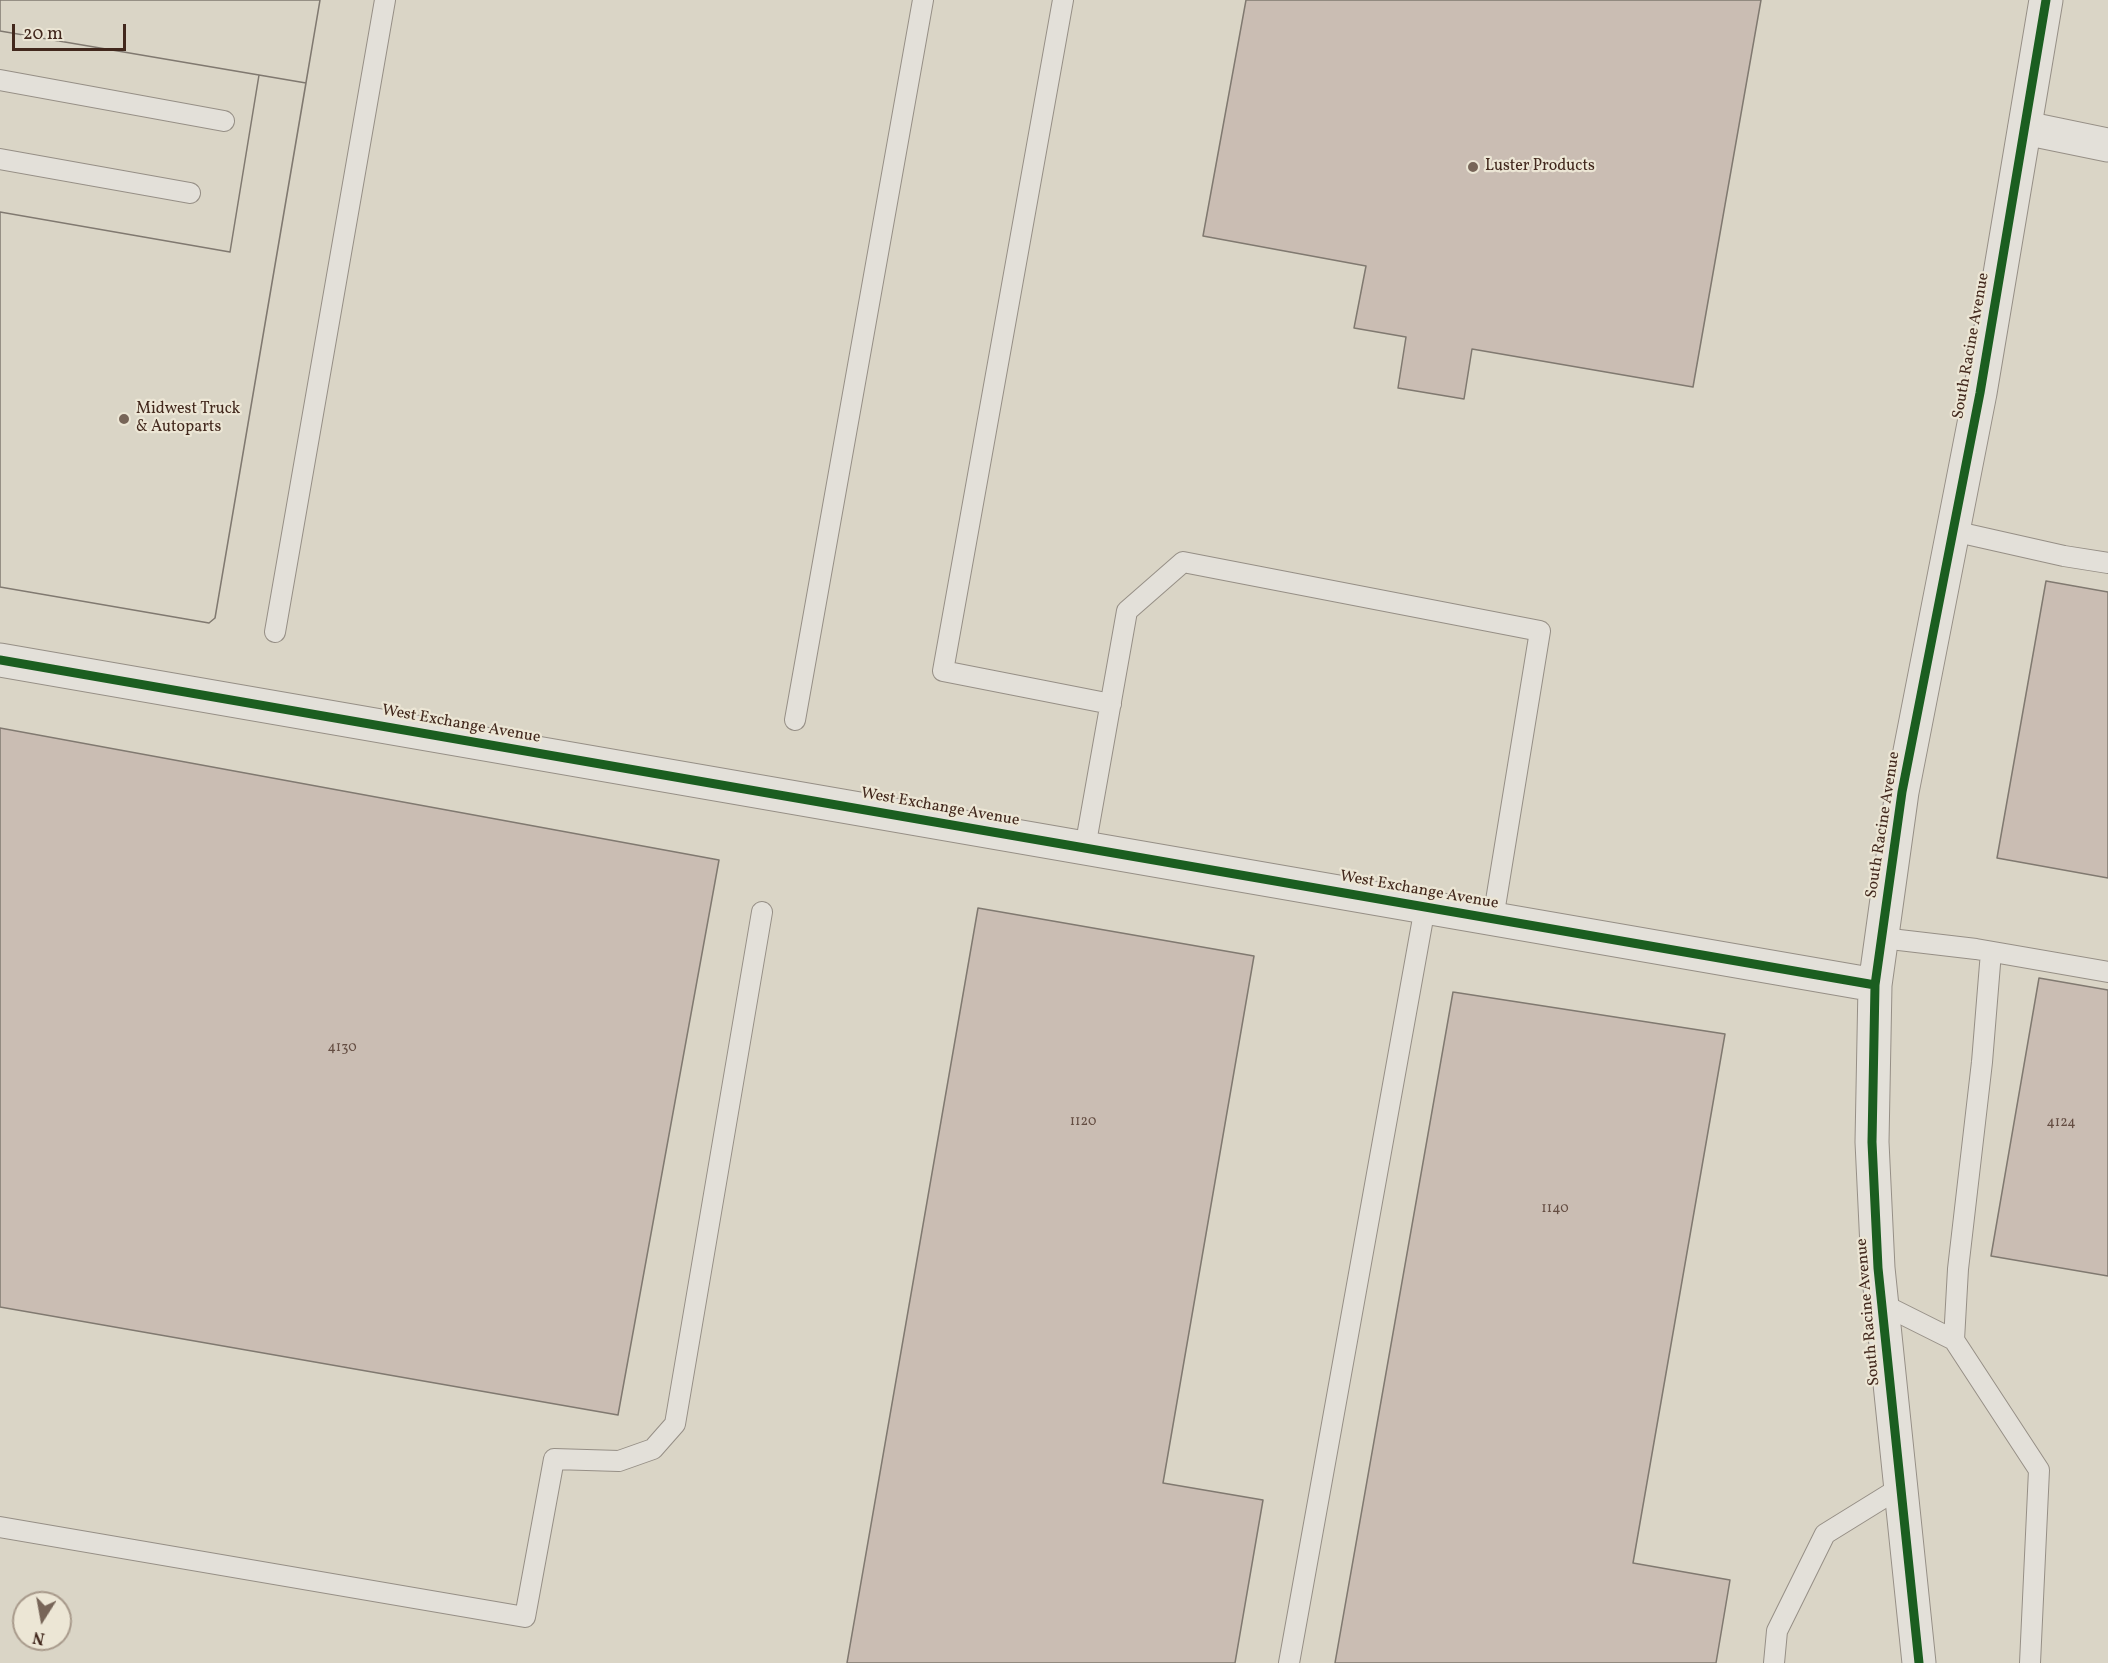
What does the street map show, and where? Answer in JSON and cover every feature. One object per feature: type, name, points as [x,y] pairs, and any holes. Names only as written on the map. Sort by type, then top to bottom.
[{"type":"street","name":"South Racine Avenue","points":[[1918,1663],[1878,1268],[1872,1142],[1875,985],[1902,792],[1980,393],[2046,0]]},
{"type":"street","points":[[2025,128],[2108,145]]},
{"type":"street","name":"West Exchange Avenue","points":[[0,660],[1875,985]]},
{"type":"lane","points":[[275,632],[385,0]]},
{"type":"lane","points":[[795,720],[923,0]]},
{"type":"lane","points":[[1062,0],[943,671],[1111,704]]},
{"type":"lane","points":[[0,80],[224,121]]},
{"type":"lane","points":[[0,159],[190,193]]},
{"type":"lane","points":[[1953,531],[2064,556],[2108,563]]},
{"type":"lane","points":[[1085,848],[1127,611],[1183,562],[1540,631],[1493,919]]},
{"type":"lane","points":[[1289,1663],[1425,907]]},
{"type":"lane","points":[[0,1527],[525,1617],[554,1459],[619,1461],[653,1449],[675,1424],[762,912]]},
{"type":"lane","points":[[1882,938],[1990,952],[2108,972]]},
{"type":"lane","points":[[1954,1340],[1958,1269],[1982,1062],[1990,952]]},
{"type":"lane","points":[[1882,1304],[1954,1340],[2039,1470],[2031,1663]]},
{"type":"lane","points":[[1774,1663],[1777,1631],[1825,1534],[1900,1486]]},
{"type":"building","name":"Midwest Truck & Autoparts","points":[[0,0],[320,0],[215,618],[209,623],[0,587],[0,212],[230,252],[259,75],[0,31]]},
{"type":"building","points":[[0,0],[320,0],[306,83],[0,31]]},
{"type":"building","name":"Luster Products","points":[[1246,0],[1761,0],[1693,387],[1472,349],[1464,399],[1398,388],[1406,337],[1354,328],[1366,266],[1203,236]]},
{"type":"building","name":"Midwest Truck & Autoparts","points":[[259,75],[306,83],[215,618],[209,623],[0,587],[0,212],[230,252]]},
{"type":"building","points":[[2046,581],[2108,592],[2108,878],[1997,858]]},
{"type":"building","points":[[0,728],[719,860],[618,1415],[0,1307]]},
{"type":"building","points":[[978,908],[1254,956],[1163,1483],[1263,1500],[1235,1663],[847,1663]]},
{"type":"building","points":[[2039,978],[2108,990],[2108,1276],[1991,1256]]},
{"type":"building","points":[[1453,992],[1725,1034],[1633,1563],[1730,1580],[1716,1663],[1335,1663]]},
{"type":"cycle path","points":[[1919,1663],[1878,1268],[1872,1142],[1875,985],[1902,792],[1980,393],[2046,0]]},
{"type":"cycle path","points":[[0,660],[1875,985]]},
{"type":"place","name":"Luster Products","points":[[1473,167]]},
{"type":"place","name":"Midwest Truck & Autoparts","points":[[124,419]]}]
